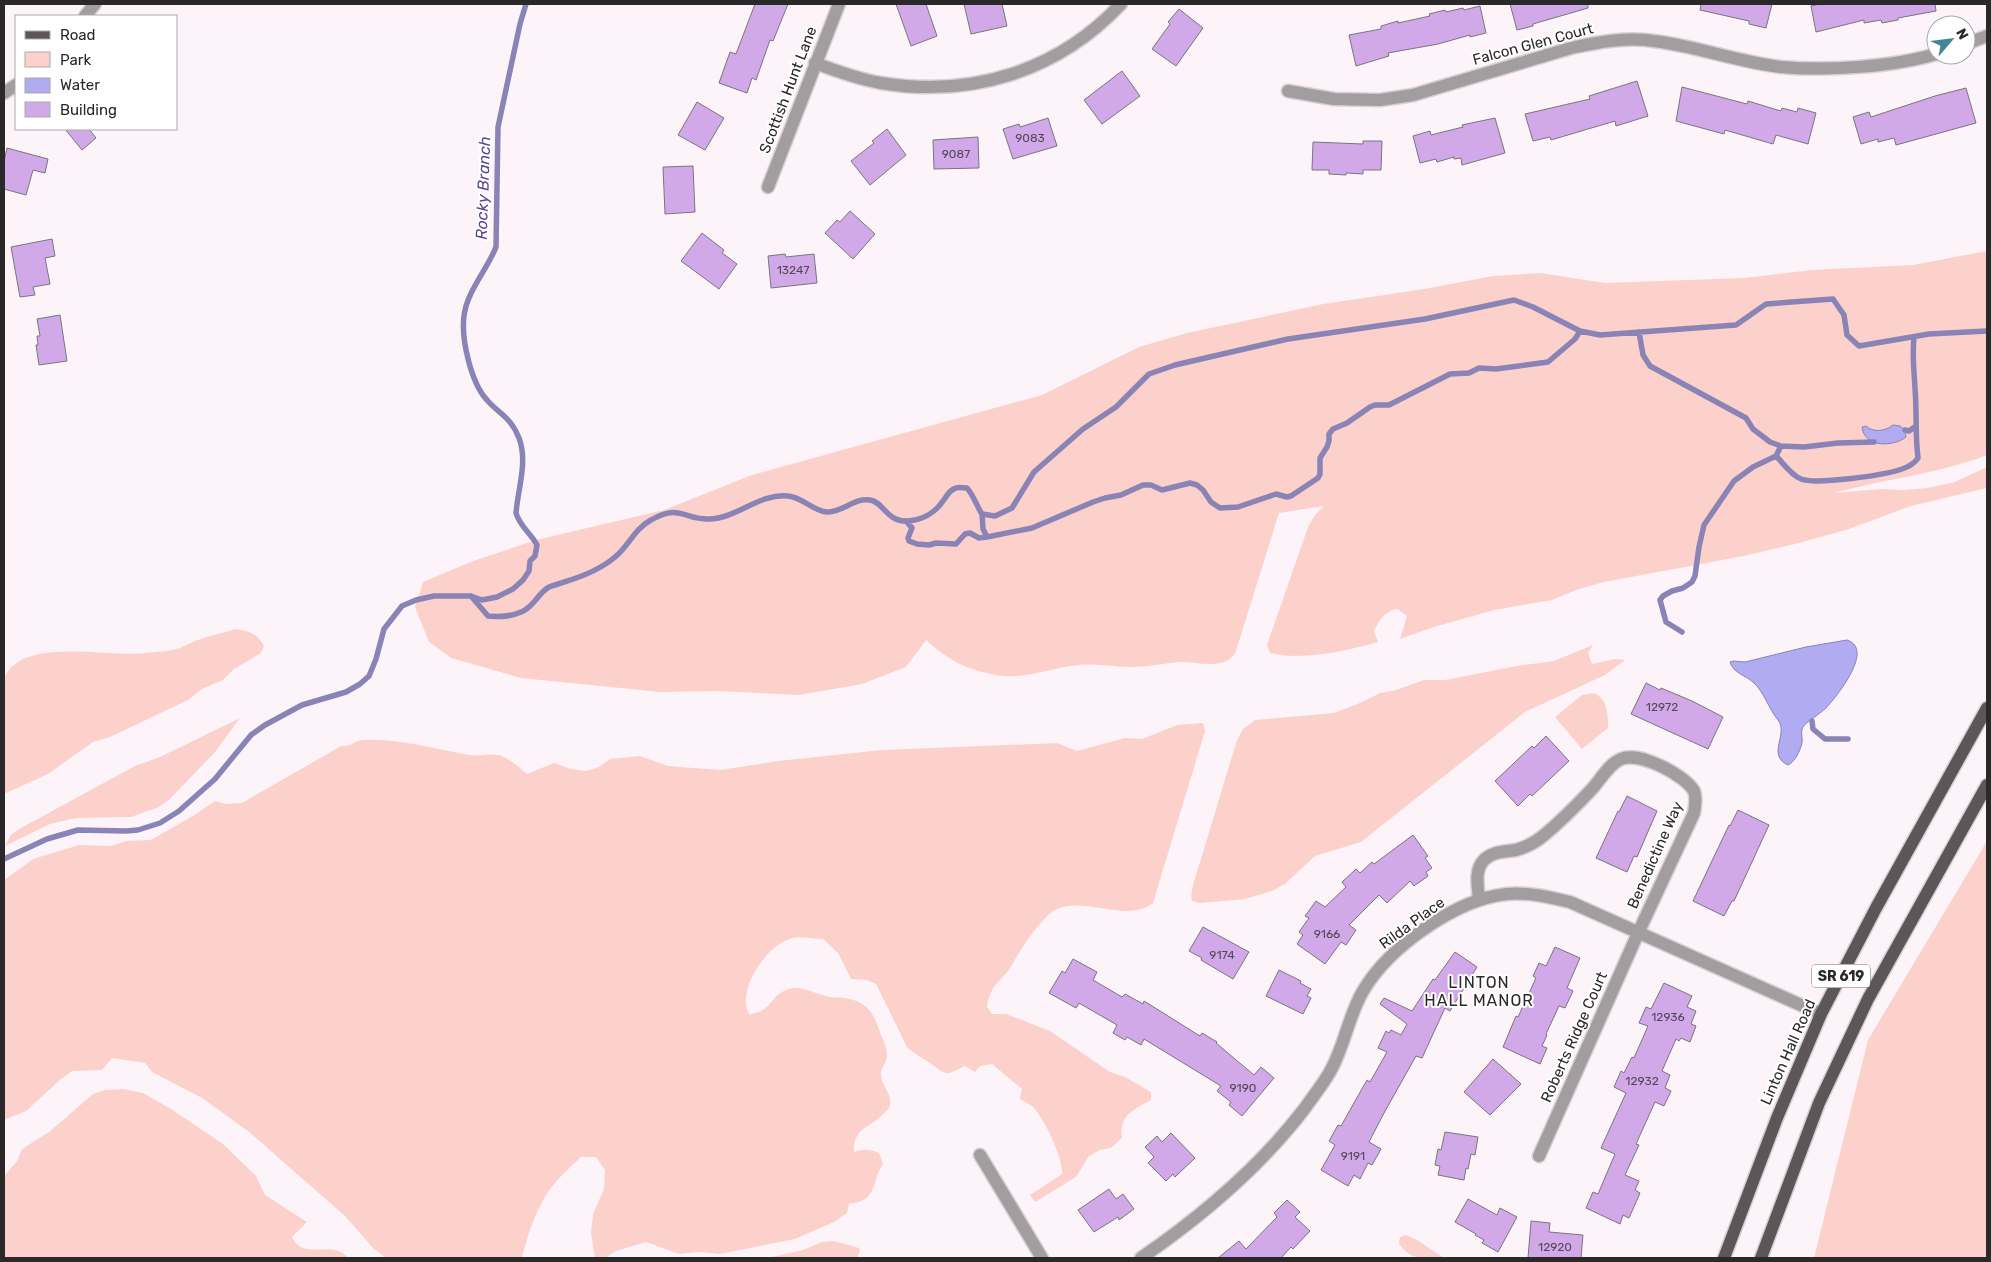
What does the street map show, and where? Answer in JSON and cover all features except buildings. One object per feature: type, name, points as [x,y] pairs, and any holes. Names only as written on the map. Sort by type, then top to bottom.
[{"type":"main road","name":"Linton Hall Road","points":[[1724,1258],[1777,1118],[1821,1014],[1876,908],[1987,708]]},
{"type":"main road","name":"SR 619","points":[[1761,1258],[1819,1103],[1864,1008],[1987,785]]},
{"type":"street","points":[[86,15],[94,4]]},
{"type":"street","name":"Scottish Hunt Lane","points":[[768,187],[838,4]]},
{"type":"street","points":[[815,63],[845,74],[880,83],[916,87],[952,86],[995,79],[1028,69],[1058,55],[1086,36],[1121,4]]},
{"type":"street","name":"Falcon Glen Court","points":[[1288,91],[1334,99],[1380,100],[1413,94],[1571,48],[1596,42],[1622,40],[1654,40],[1781,67],[1812,68],[1868,65],[1926,56]]},
{"type":"street","points":[[4,93],[15,86]]},
{"type":"street","name":"Benedictine Way","points":[[1479,900],[1479,867],[1485,859],[1492,854],[1518,849],[1537,841],[1591,790],[1612,765],[1621,758],[1640,758],[1686,781],[1694,792],[1696,802],[1694,813],[1639,931]]},
{"type":"street","name":"Rilda Place","points":[[1141,1258],[1173,1236],[1252,1168],[1304,1109],[1332,1068],[1354,1007],[1378,970],[1403,946],[1431,925],[1454,911],[1479,900],[1507,894],[1540,895],[1570,902],[1639,931],[1821,1014]]},
{"type":"street","name":"Roberts Ridge Court","points":[[1539,1156],[1639,931]]},
{"type":"street","points":[[980,1155],[1042,1258]]},
{"type":"green space","points":[[1987,251],[1987,455],[1931,472],[1834,493],[1927,488],[1955,482],[1987,467],[1987,488],[1911,506],[1849,529],[1799,543],[1744,556],[1604,582],[1579,589],[1552,600],[1494,610],[1400,639],[1407,616],[1397,609],[1385,614],[1378,624],[1374,631],[1378,642],[1324,654],[1296,656],[1270,653],[1267,645],[1308,527],[1315,515],[1324,506],[1279,513],[1235,654],[1230,659],[1217,664],[1181,662],[1132,667],[1086,665],[1070,666],[1023,675],[1004,676],[982,672],[962,665],[943,654],[926,640],[906,667],[862,684],[799,695],[719,691],[660,692],[521,678],[451,658],[429,642],[415,607],[423,582],[473,561],[536,540],[664,510],[752,475],[1042,395],[1139,347],[1187,333],[1323,304],[1424,289],[1493,276],[1540,273],[1605,283],[1743,278],[1811,270],[1913,265]]},
{"type":"green space","points":[[235,629],[255,635],[264,646],[261,653],[234,669],[223,680],[202,689],[188,700],[110,737],[93,742],[48,774],[4,794],[4,680],[13,666],[27,658],[46,653],[67,651],[130,654],[168,651]]},
{"type":"green space","points":[[1593,645],[1588,653],[1592,664],[1615,659],[1625,660],[1605,675],[1525,712],[1361,842],[1315,856],[1285,884],[1272,891],[1245,899],[1200,903],[1192,901],[1193,885],[1237,740],[1243,729],[1255,720],[1334,713],[1380,693],[1396,690],[1424,680],[1445,680],[1554,661]]},
{"type":"green space","points":[[1595,693],[1605,704],[1608,728],[1582,749],[1555,717],[1582,695]]},
{"type":"green space","points":[[240,718],[215,752],[169,800],[159,807],[131,817],[76,818],[50,824],[5,846],[11,835],[19,829],[135,766],[160,757]]},
{"type":"green space","points":[[1203,723],[1205,731],[1153,903],[1142,909],[1131,911],[1078,906],[1066,906],[1055,910],[1049,914],[1031,935],[1008,971],[991,992],[987,1007],[992,1014],[1006,1014],[1050,1031],[1110,1072],[1125,1077],[1151,1092],[1151,1100],[1133,1110],[1125,1119],[1122,1138],[1111,1148],[1100,1150],[1089,1156],[1076,1177],[1035,1202],[1030,1195],[1062,1174],[1062,1167],[1043,1121],[1034,1108],[1020,1099],[1022,1089],[992,1064],[980,1066],[975,1072],[965,1066],[946,1073],[912,1052],[907,1047],[876,984],[867,980],[851,979],[838,953],[823,939],[800,937],[779,944],[758,966],[746,994],[749,1014],[757,1013],[767,1007],[777,996],[791,988],[806,990],[828,997],[845,998],[863,1005],[874,1017],[887,1051],[881,1075],[890,1105],[879,1118],[859,1133],[854,1144],[854,1152],[866,1150],[879,1153],[883,1164],[870,1195],[859,1202],[849,1204],[847,1213],[834,1222],[795,1239],[720,1254],[698,1252],[679,1254],[646,1242],[616,1251],[605,1258],[595,1258],[591,1233],[593,1214],[604,1189],[605,1170],[596,1157],[581,1157],[559,1179],[544,1199],[531,1228],[522,1258],[386,1258],[373,1248],[345,1216],[248,1131],[202,1098],[152,1072],[145,1063],[112,1058],[102,1070],[72,1071],[26,1111],[4,1120],[4,880],[33,859],[79,845],[111,846],[126,841],[151,840],[215,801],[226,804],[242,803],[341,746],[347,746],[362,740],[388,740],[468,755],[499,755],[527,774],[554,763],[571,769],[586,771],[599,767],[610,759],[640,756],[668,766],[720,770],[778,761],[882,750],[1057,743],[1077,751],[1125,738],[1142,739],[1177,725]]},
{"type":"green space","points":[[1987,841],[1987,1258],[1814,1258],[1868,1040]]},
{"type":"green space","points":[[124,1089],[143,1093],[171,1109],[223,1144],[256,1176],[265,1195],[307,1222],[292,1237],[297,1244],[303,1248],[342,1252],[348,1258],[4,1258],[4,1176],[17,1161],[22,1149],[49,1132],[93,1094],[105,1090]]},
{"type":"green space","points":[[1406,1235],[1419,1241],[1444,1258],[1419,1258],[1409,1254],[1399,1244],[1400,1237]]},
{"type":"green space","points":[[834,1241],[859,1248],[860,1251],[857,1258],[767,1258],[803,1250],[822,1242]]},
{"type":"water","points":[[1893,425],[1900,426],[1905,430],[1906,437],[1887,444],[1880,444],[1868,439],[1862,427],[1866,426],[1872,430],[1880,430],[1887,429]]},
{"type":"water","points":[[1847,640],[1855,645],[1857,653],[1856,662],[1851,673],[1838,694],[1826,708],[1803,727],[1800,749],[1795,759],[1788,765],[1779,756],[1781,726],[1778,720],[1757,686],[1736,671],[1730,662],[1745,662],[1806,647]]},
{"type":"waterway","name":"Rocky Branch","points":[[4,859],[47,839],[78,830],[138,830],[160,823],[179,811],[215,779],[251,735],[265,725],[302,705],[346,692],[369,676],[384,629],[402,606],[416,600],[434,596],[471,596],[482,600],[497,597],[513,589],[529,571],[530,561],[535,556],[537,545],[520,522],[516,513],[523,466],[522,447],[512,425],[487,400],[476,383],[468,360],[463,326],[469,298],[496,247],[498,127],[526,4]]},
{"type":"waterway","points":[[471,596],[488,616],[517,614],[529,607],[549,587],[584,575],[609,561],[620,553],[640,528],[661,515],[676,512],[701,519],[720,518],[777,496],[793,497],[827,512],[833,512],[859,501],[870,500],[879,504],[895,518],[908,521],[923,517],[932,512],[954,489],[967,488],[982,514],[995,516],[1012,508],[1034,472],[1083,429],[1116,407],[1149,374],[1175,365],[1288,339],[1425,319],[1514,300],[1533,307],[1580,331],[1600,335],[1736,325],[1766,304],[1833,299],[1844,315],[1847,335],[1859,346],[1929,334],[1987,331]]},
{"type":"waterway","points":[[982,514],[983,529],[987,537],[1032,528],[1093,502],[1121,495],[1143,485],[1151,485],[1162,490],[1190,483],[1197,485],[1211,502],[1220,508],[1238,507],[1276,494],[1287,497],[1291,496],[1318,478],[1320,474],[1320,458],[1327,447],[1329,434],[1333,429],[1347,423],[1370,407],[1389,405],[1450,374],[1469,373],[1479,368],[1496,369],[1548,362],[1575,339],[1580,331]]},
{"type":"waterway","points":[[1639,332],[1643,355],[1650,366],[1746,418],[1753,429],[1770,442],[1781,446],[1804,447],[1838,443],[1874,442]]},
{"type":"waterway","points":[[1776,456],[1794,475],[1809,481],[1882,474],[1904,468],[1915,462],[1918,458],[1913,362],[1914,337]]},
{"type":"waterway","points":[[1905,430],[1909,431],[1916,426]]},
{"type":"waterway","points":[[1682,632],[1666,622],[1660,600],[1663,596],[1692,582],[1695,576],[1704,525],[1734,481],[1753,467],[1776,456],[1781,446]]},
{"type":"waterway","points":[[906,521],[912,528],[908,538],[909,541],[917,544],[956,544],[965,534],[970,533],[979,538],[987,537]]},
{"type":"waterway","points":[[1812,721],[1813,729],[1825,739],[1848,739]]},
{"type":"district","name":"LINTON HALL MANOR","points":[[1479,991]]}]
